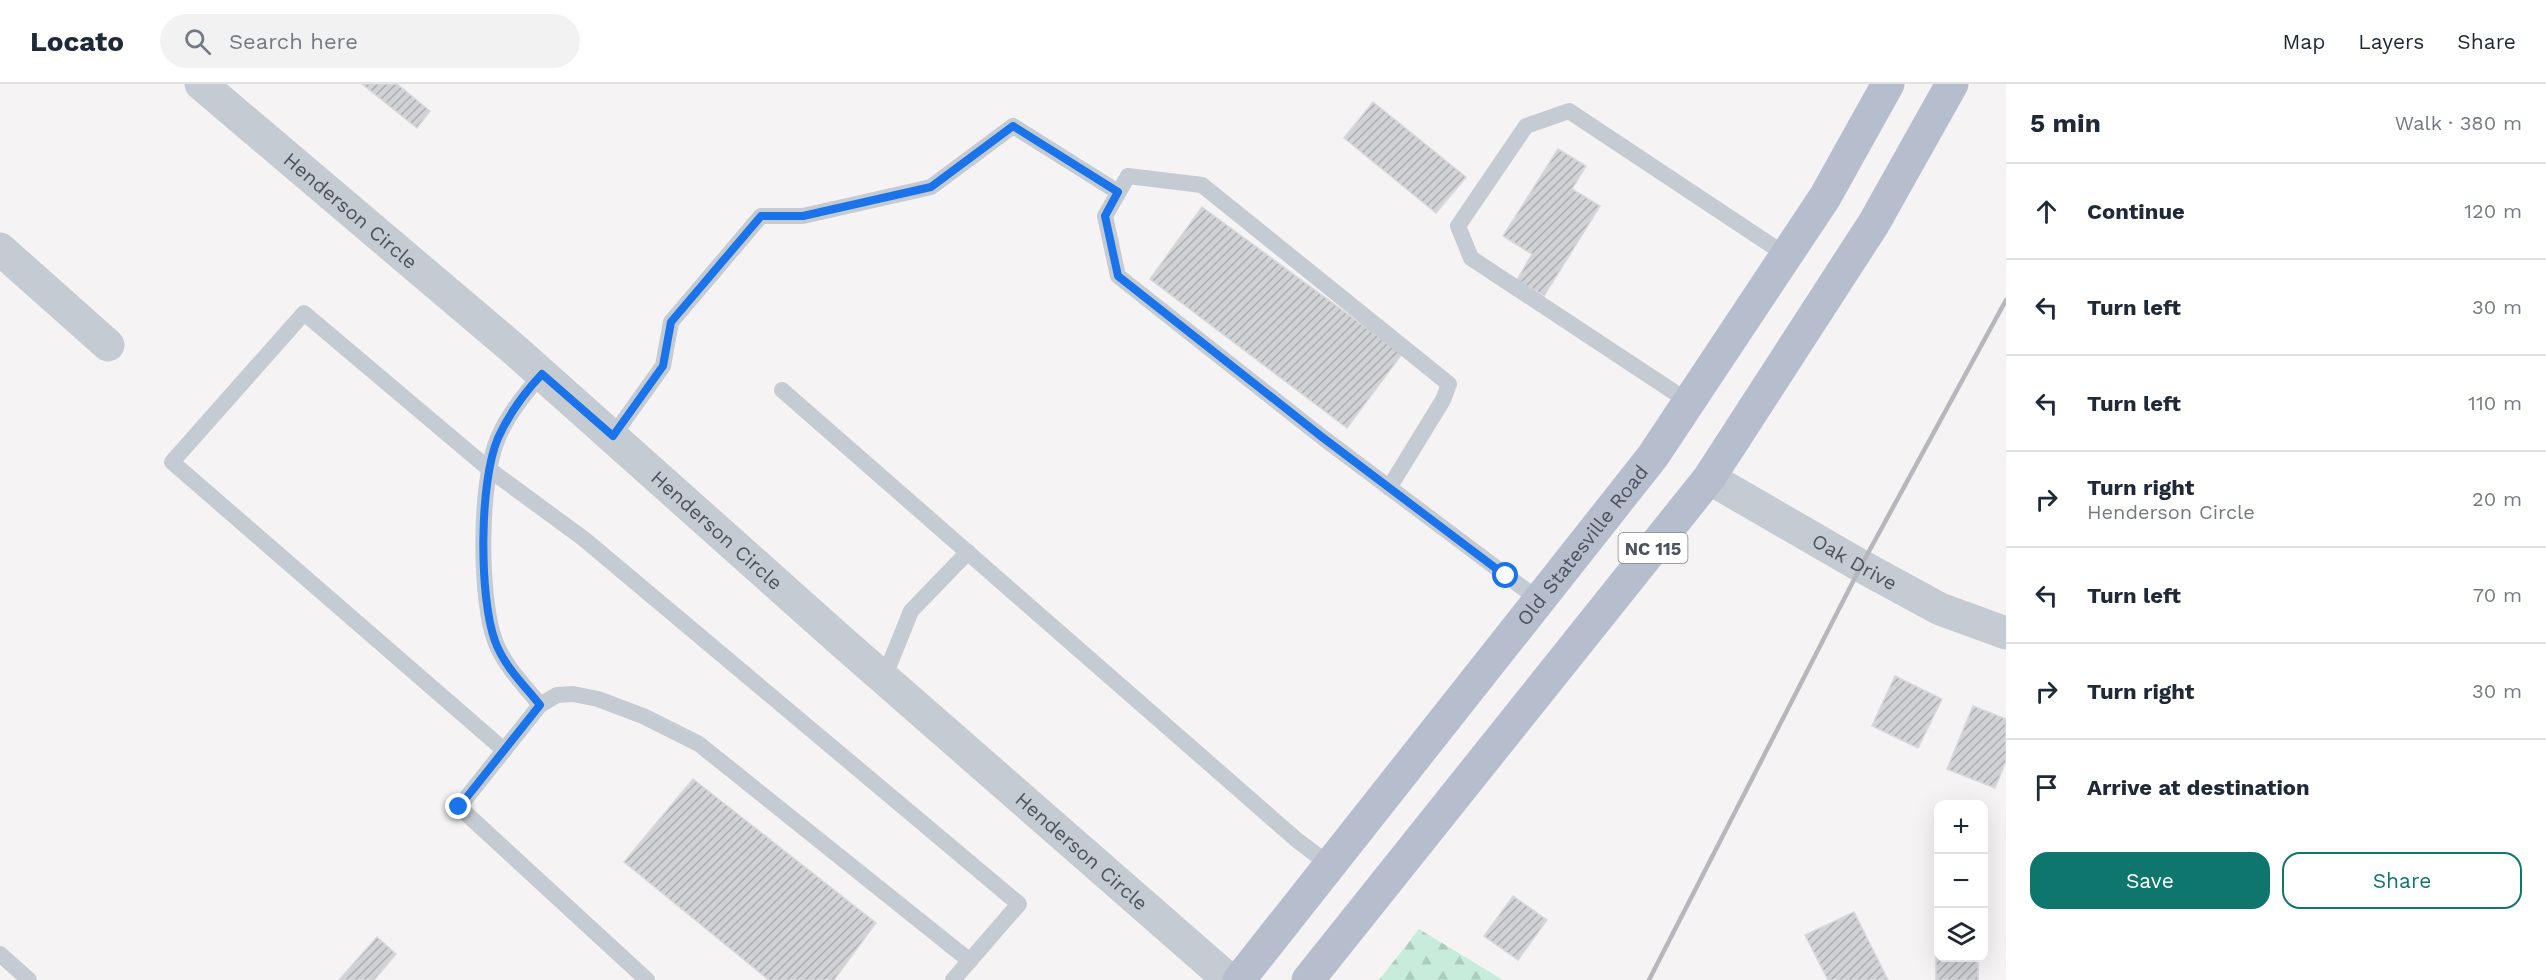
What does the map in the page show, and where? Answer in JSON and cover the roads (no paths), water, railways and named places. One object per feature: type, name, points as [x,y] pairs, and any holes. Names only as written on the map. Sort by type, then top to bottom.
[{"type":"main road","name":"NC 115","points":[[1308,980],[1709,478],[1874,223],[1952,84]]},
{"type":"main road","name":"Old Statesville Road","points":[[1239,980],[1653,456],[1825,197],[1886,85]]},
{"type":"street","name":"Henderson Circle","points":[[220,90],[1229,980]]},
{"type":"street","points":[[0,249],[108,345]]},
{"type":"street","name":"Oak Drive","points":[[1709,478],[1861,567],[1940,609],[2006,633]]},
{"type":"lane","points":[[1689,402],[1471,258],[1458,226],[1526,126],[1569,111],[1786,255]]},
{"type":"lane","points":[[613,436],[663,366],[671,322],[761,216],[803,216],[931,187],[1013,126],[1118,192]]},
{"type":"lane","points":[[1389,488],[1443,400],[1449,384],[1202,185],[1128,176],[1105,216],[1118,276],[1389,488],[1539,600]]},
{"type":"lane","points":[[504,750],[172,462],[304,313],[490,470],[593,546],[1019,904],[953,980]]},
{"type":"lane","points":[[540,705],[505,662],[495,641],[488,611],[484,523],[490,470],[498,439],[521,396],[542,374]]},
{"type":"lane","points":[[782,390],[1298,841],[1330,865]]},
{"type":"lane","points":[[884,678],[911,611],[968,552]]},
{"type":"lane","points":[[647,980],[459,807],[540,705],[557,695],[573,694],[598,699],[643,716],[699,744],[970,961]]},
{"type":"lane","points":[[0,954],[29,980]]},
{"type":"railway","points":[[1649,980],[1861,566],[2006,300]]}]
